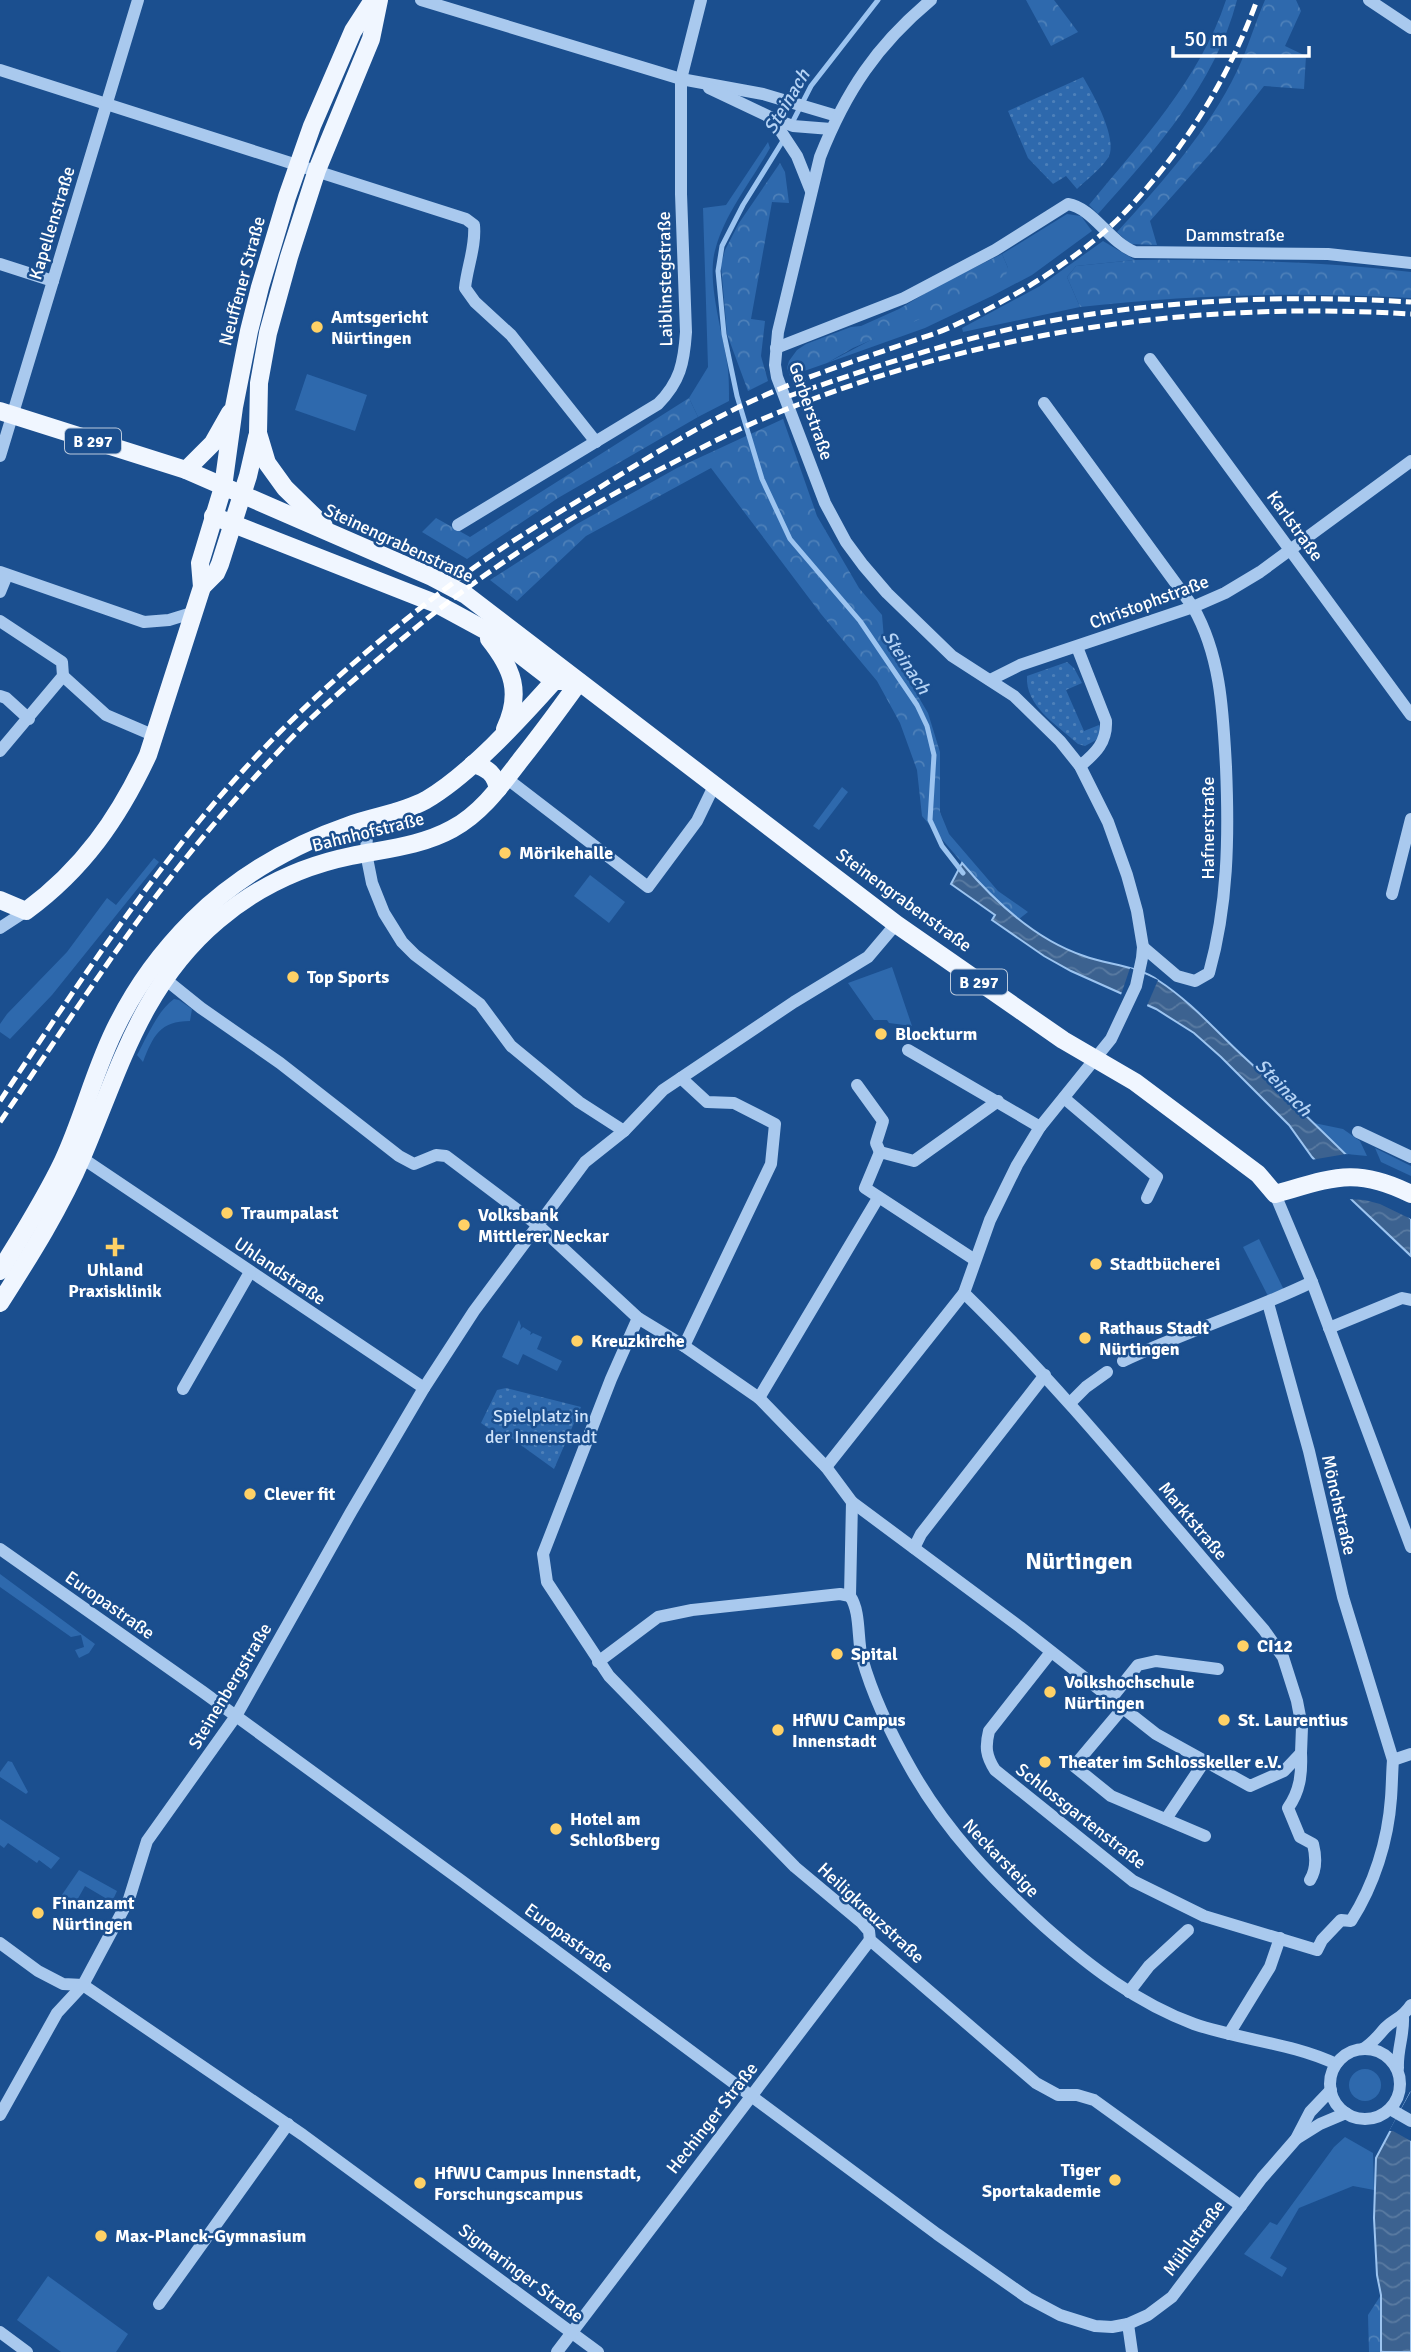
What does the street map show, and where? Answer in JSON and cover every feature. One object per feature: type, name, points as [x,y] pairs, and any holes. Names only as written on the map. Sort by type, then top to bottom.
[{"type":"main road","name":"Neuffener Straße","points":[[26,911],[61,884],[92,849],[137,779],[155,736],[202,587],[200,563],[223,487],[234,407],[257,298],[299,164],[353,31],[373,0]]},
{"type":"main road","name":"Neuffener Straße","points":[[202,587],[216,573],[242,495],[258,433],[259,383],[268,333],[289,257],[317,170],[371,39],[379,0]]},
{"type":"main road","points":[[186,470],[212,443],[234,407]]},
{"type":"main road","name":"B 297","points":[[6,413],[186,470],[223,487]]},
{"type":"main road","name":"Neuffener Straße","points":[[258,433],[262,450],[274,475],[334,535]]},
{"type":"main road","name":"Steinengrabenstraße","points":[[223,487],[432,577],[466,595],[896,923],[1063,1040],[1135,1082],[1258,1174],[1275,1194]]},
{"type":"main road","points":[[214,516],[418,596],[478,626],[519,652],[554,681],[579,681]]},
{"type":"main road","points":[[478,626],[504,657],[512,680],[513,702],[502,736]]},
{"type":"main road","name":"Bahnhofstraße","points":[[0,1271],[55,1178],[122,1014],[147,974],[194,919],[244,877],[281,855],[324,834],[424,800],[473,764],[554,681]]},
{"type":"main road","name":"Bahnhofstraße","points":[[0,1303],[39,1239],[82,1158],[133,1031],[165,979],[210,927],[250,897],[300,871],[331,860],[414,843],[451,830],[474,813],[502,784],[579,681]]},
{"type":"main road","points":[[473,764],[490,771],[502,784]]},
{"type":"main road","points":[[0,900],[26,911]]},
{"type":"main road","points":[[82,1158],[77,1148],[77,1135],[84,1109]]},
{"type":"main road","points":[[1275,1194],[1354,1175],[1380,1180],[1411,1195]]},
{"type":"street","name":"Kapellenstraße","points":[[0,456],[6,413],[53,281],[138,0]]},
{"type":"street","points":[[421,0],[687,80],[772,118],[807,128],[831,129]]},
{"type":"street","name":"Laiblinstegstraße","points":[[458,525],[658,404],[670,392],[680,373],[686,332],[681,194],[687,80],[702,0]]},
{"type":"street","name":"Gerberstraße","points":[[826,1467],[964,1293],[1001,1198],[1040,1127],[1111,1039],[1129,1002],[1140,969],[1143,947],[1127,874],[1108,822],[1080,766],[1060,741],[1014,696],[952,656],[933,638],[887,593],[846,542],[825,503],[777,377],[776,348],[811,192],[831,129],[853,88],[878,52],[905,22],[931,0]]},
{"type":"street","points":[[1369,0],[1411,28]]},
{"type":"street","points":[[0,70],[107,102],[466,219],[474,225],[475,239],[465,288],[475,302],[511,335],[596,442]]},
{"type":"street","points":[[687,80],[780,99],[837,116]]},
{"type":"street","points":[[772,118],[797,156],[811,192]]},
{"type":"street","name":"Dammstraße","points":[[776,348],[904,298],[995,250],[1059,207],[1068,204],[1074,205],[1123,247],[1135,252],[1328,254],[1411,263]]},
{"type":"street","points":[[0,264],[53,281]]},
{"type":"street","name":"Karlstraße","points":[[1150,359],[1411,715]]},
{"type":"street","name":"Hafnerstraße","points":[[1044,403],[1193,607],[1204,627],[1215,658],[1224,718],[1227,872],[1219,938],[1209,973],[1195,981],[1177,976],[1143,947]]},
{"type":"street","name":"Christophstraße","points":[[990,680],[1020,665],[1193,607],[1225,593],[1260,572],[1411,461]]},
{"type":"street","points":[[0,592],[4,574],[144,622],[169,620],[195,612]]},
{"type":"street","points":[[0,621],[62,662],[63,676],[0,751]]},
{"type":"street","points":[[1077,647],[1106,721],[1106,732],[1095,754],[1080,766]]},
{"type":"street","points":[[63,676],[106,715],[155,736]]},
{"type":"street","points":[[0,696],[6,698],[29,719]]},
{"type":"street","points":[[502,784],[648,887],[697,821],[715,786]]},
{"type":"street","points":[[368,819],[366,853],[372,883],[384,913],[402,942],[415,955],[481,1004],[511,1046],[587,1108],[624,1131]]},
{"type":"street","points":[[1392,894],[1411,820]]},
{"type":"street","points":[[0,928],[26,911]]},
{"type":"street","name":"Steinenbergstraße","points":[[0,2115],[57,2013],[83,1985],[129,1899],[147,1842],[236,1716],[424,1388],[474,1311],[585,1162],[624,1131],[663,1090],[794,1002],[868,957],[896,923]]},
{"type":"street","points":[[165,979],[201,1008],[280,1063],[399,1156],[414,1164],[436,1156],[446,1156],[539,1226],[638,1318],[760,1398],[826,1467],[852,1502],[1156,1734],[1250,1786],[1284,1771],[1301,1753]]},
{"type":"street","points":[[908,1050],[1040,1127]]},
{"type":"street","points":[[681,1078],[707,1102],[734,1103],[775,1124],[771,1164],[684,1346]]},
{"type":"street","points":[[857,1085],[883,1121],[876,1143],[880,1152],[865,1188],[975,1260]]},
{"type":"street","points":[[1064,1098],[1157,1177],[1147,1198]]},
{"type":"street","points":[[880,1152],[914,1161],[998,1101]]},
{"type":"street","points":[[1358,1132],[1411,1157]]},
{"type":"street","name":"Uhlandstraße","points":[[82,1158],[424,1388]]},
{"type":"street","points":[[1275,1194],[1312,1282],[1411,1547]]},
{"type":"street","points":[[760,1398],[878,1198]]},
{"type":"street","points":[[183,1389],[250,1272]]},
{"type":"street","points":[[1123,1361],[1150,1348],[1268,1304],[1312,1282]]},
{"type":"street","name":"Marktstraße","points":[[964,1293],[1013,1340],[1070,1403],[1264,1630],[1283,1657],[1303,1727],[1302,1774],[1295,1797],[1288,1808],[1300,1837],[1313,1844],[1316,1854],[1314,1874],[1310,1880]]},
{"type":"street","points":[[1329,1328],[1402,1298],[1411,1300]]},
{"type":"street","name":"Mönchstraße","points":[[1268,1304],[1308,1451],[1343,1597],[1393,1760],[1391,1800],[1383,1850],[1374,1874],[1351,1921],[1341,1920],[1322,1940],[1317,1950]]},
{"type":"street","name":"Heiligkreuzstraße","points":[[638,1318],[611,1379],[543,1554],[547,1582],[598,1662],[618,1686],[795,1867],[862,1923],[869,1931],[870,1940],[1035,2083],[1058,2095],[1077,2095],[1094,2100],[1241,2206]]},
{"type":"street","points":[[1070,1403],[1107,1372]]},
{"type":"street","points":[[914,1548],[921,1534],[1045,1375]]},
{"type":"street","name":"Neckarsteige","points":[[852,1502],[849,1596],[854,1605],[862,1656],[873,1690],[888,1727],[912,1772],[947,1826],[970,1854],[1007,1893],[1077,1955],[1158,2009],[1194,2024],[1336,2064]]},
{"type":"street","name":"Europastraße","points":[[0,1549],[236,1716],[923,2224],[1028,2298],[1060,2315],[1095,2326],[1128,2325]]},
{"type":"street","points":[[598,1662],[658,1616],[692,1609],[841,1594],[849,1596]]},
{"type":"street","name":"Schlossgartenstraße","points":[[1051,1652],[989,1731],[986,1745],[988,1758],[995,1770],[1133,1881],[1195,1924],[1280,1938],[1317,1950]]},
{"type":"street","points":[[1110,1700],[1138,1665],[1156,1661],[1218,1669]]},
{"type":"street","points":[[1122,1709],[1074,1766],[1111,1796],[1205,1836]]},
{"type":"street","points":[[1393,1760],[1411,1754]]},
{"type":"street","points":[[1166,1819],[1204,1762]]},
{"type":"street","points":[[1129,1992],[1150,1966],[1195,1924]]},
{"type":"street","points":[[1229,2034],[1270,1967],[1280,1938]]},
{"type":"street","name":"Hechinger Straße","points":[[557,2352],[870,1940]]},
{"type":"street","name":"Sigmaringer Straße","points":[[0,1943],[63,1984],[83,1985],[288,2124],[598,2352]]},
{"type":"street","points":[[1403,2017],[1404,2029],[1397,2053],[1404,2078],[1392,2110],[1369,2119],[1346,2113],[1336,2103],[1331,2090],[1331,2077],[1336,2064],[1343,2056],[1375,2042],[1392,2022],[1403,2017],[1411,2005]]},
{"type":"street","points":[[1363,2049],[1378,2051],[1390,2059],[1404,2078]]},
{"type":"street","name":"Mühlstraße","points":[[1128,2325],[1148,2315],[1172,2297],[1296,2139],[1310,2112],[1331,2090]]},
{"type":"street","points":[[1392,2110],[1411,2121]]},
{"type":"street","name":"Mühlstraße","points":[[1296,2139],[1346,2113]]},
{"type":"street","points":[[159,2304],[288,2124]]},
{"type":"street","points":[[1128,2325],[1132,2352]]},
{"type":"street","points":[[0,2332],[27,2352]]},
{"type":"green space","points":[[1026,0],[1054,0],[1078,32],[1051,46]]},
{"type":"green space","points":[[1226,0],[1237,0],[1227,31],[1198,88],[1161,141],[1098,214],[1089,205],[1185,83],[1215,29]]},
{"type":"green space","points":[[1265,0],[1296,0],[1301,11],[1285,46],[1306,56],[1304,89],[1264,86],[1216,147],[1150,221],[1157,245],[1130,244],[1117,232],[1167,175],[1212,115],[1237,71]]},
{"type":"green space","points":[[1083,77],[1108,129],[1110,150],[1105,162],[1077,189],[1066,176],[1053,184],[1028,158],[1008,111]]},
{"type":"green space","points":[[768,142],[770,148],[726,221],[713,260],[714,291],[728,369],[729,401],[698,417],[689,398],[708,367],[703,208],[726,205]]},
{"type":"green space","points":[[780,163],[785,172],[789,203],[772,202],[751,319],[765,321],[761,356],[768,381],[748,391],[727,334],[721,265],[725,250],[739,223]]},
{"type":"green space","points":[[1067,214],[1081,216],[1092,231],[1032,275],[925,328],[827,363],[1008,268],[1002,254]]},
{"type":"green space","points":[[1103,241],[1135,260],[1076,266],[1067,277],[1080,307],[963,332],[962,328],[1040,286]]},
{"type":"green space","points":[[1002,254],[1008,268],[1006,275],[950,306],[853,348],[827,363],[790,376],[787,368],[789,361],[797,350],[806,344],[851,327],[861,326],[899,309],[941,284]]},
{"type":"green space","points":[[1135,260],[1342,265],[1411,272],[1411,298],[1245,295],[1080,307],[1067,277],[1076,266]]},
{"type":"green space","points":[[307,374],[367,395],[355,431],[295,410]]},
{"type":"green space","points":[[689,398],[698,417],[558,498],[467,559],[422,532],[436,518],[470,537]]},
{"type":"green space","points":[[783,419],[817,516],[859,588],[882,615],[884,639],[928,713],[940,752],[940,812],[949,834],[998,891],[1028,912],[1019,919],[989,894],[922,816],[917,770],[900,723],[877,681],[821,614],[711,468],[586,536],[517,601],[490,580],[577,524],[677,468]]},
{"type":"green space","points":[[1067,662],[1074,668],[1082,683],[1066,690],[1084,731],[1099,725],[1101,732],[1098,739],[1085,746],[1078,744],[1044,714],[1031,697],[1028,687],[1027,676]]},
{"type":"green space","points":[[842,787],[848,792],[819,830],[813,826]]},
{"type":"green space","points":[[154,858],[159,862],[52,995],[10,1039],[0,1032],[0,1024],[7,1014],[67,952],[107,898],[116,905]]},
{"type":"green space","points":[[590,875],[625,902],[609,923],[574,896]]},
{"type":"green space","points":[[892,967],[912,1026],[874,1020],[848,983]]},
{"type":"green space","points":[[174,999],[192,1009],[190,1021],[171,1024],[159,1032],[143,1062],[137,1055],[158,1017]]},
{"type":"green space","points":[[1314,1123],[1343,1129],[1360,1141],[1367,1156],[1346,1154]]},
{"type":"green space","points":[[1375,1148],[1411,1166],[1411,1176],[1381,1162]]},
{"type":"green space","points":[[1259,1239],[1284,1290],[1269,1298],[1243,1247]]},
{"type":"green space","points":[[519,1320],[520,1330],[523,1327],[531,1332],[530,1335],[533,1333],[542,1337],[537,1349],[562,1361],[557,1371],[523,1354],[518,1365],[502,1357]]},
{"type":"green space","name":"Spielplatz in der Innenstadt","points":[[506,1388],[581,1407],[554,1469],[507,1435],[504,1439],[481,1423],[497,1390]]},
{"type":"green space","points":[[0,1574],[95,1644],[89,1653],[79,1658],[75,1650],[84,1647],[81,1635],[71,1637],[0,1587]]},
{"type":"green space","points":[[8,1761],[12,1762],[28,1792],[26,1794],[0,1777],[0,1772]]},
{"type":"green space","points":[[0,1819],[60,1858],[51,1869],[39,1860],[37,1863],[8,1843],[4,1848],[0,1845]]},
{"type":"green space","points":[[79,1870],[117,1891],[112,1902],[85,1886],[71,1911],[57,1902]]},
{"type":"green space","points":[[1365,2069],[1376,2074],[1381,2085],[1376,2096],[1365,2101],[1354,2096],[1349,2085],[1354,2074]]},
{"type":"green space","points":[[1345,2137],[1373,2153],[1374,2190],[1353,2186],[1299,2208],[1270,2258],[1287,2268],[1282,2277],[1244,2254],[1270,2222],[1277,2225],[1334,2147]]},
{"type":"green space","points":[[48,2276],[128,2334],[116,2352],[61,2352],[17,2320]]},
{"type":"green space","points":[[1381,2295],[1381,2352],[1369,2352],[1368,2315]]},
{"type":"water","points":[[962,863],[1002,905],[1033,930],[1066,949],[1093,959],[1132,968],[1150,976],[1192,1007],[1411,1219],[1411,1256],[1353,1201],[1312,1157],[1289,1125],[1194,1033],[1156,1009],[1044,956],[992,920],[995,915],[951,884]]},
{"type":"water","points":[[1411,2092],[1411,2352],[1381,2352],[1381,2295],[1377,2275],[1374,2218],[1376,2158]]},
{"type":"pier","points":[[1130,968],[1158,980],[1146,1008],[1121,995]]},
{"type":"pier","points":[[1351,1155],[1411,1214],[1411,1219],[1380,1204],[1347,1199],[1311,1160]]},
{"type":"pier","points":[[1411,2091],[1411,2141],[1389,2131]]},
{"type":"waterway","name":"Steinach","points":[[792,123],[811,86],[878,0]]},
{"type":"waterway","name":"Steinach","points":[[784,139],[743,205],[722,246],[718,271],[724,334],[737,396],[762,479],[790,539],[860,621],[917,705],[927,726],[934,755],[930,820],[942,846],[963,873]]},
{"type":"railway","points":[[0,1101],[72,993],[200,820],[261,751],[363,655],[489,557],[665,447],[741,406],[794,383],[934,334],[977,315],[1046,276],[1068,260],[1126,211],[1186,138],[1219,85],[1257,0]]},
{"type":"railway","points":[[789,396],[968,339],[1076,317],[1219,301],[1315,299],[1411,302]]},
{"type":"railway","points":[[0,1122],[157,895],[225,811],[298,731],[425,620],[519,552],[618,491],[753,423],[832,392],[912,366],[993,346],[1076,330],[1159,319],[1327,311],[1411,314]]},
{"type":"place","name":"Amtsgericht Nürtingen","points":[[317,327]]},
{"type":"place","name":"Mörikehalle","points":[[505,853]]},
{"type":"place","name":"Top Sports","points":[[293,977]]},
{"type":"place","name":"Blockturm","points":[[881,1034]]},
{"type":"place","name":"Traumpalast","points":[[227,1213]]},
{"type":"place","name":"Volksbank Mittlerer Neckar","points":[[464,1225]]},
{"type":"place","name":"Uhland Praxisklinik","points":[[115,1247]]},
{"type":"place","name":"Stadtbücherei","points":[[1096,1264]]},
{"type":"place","name":"Rathaus Stadt Nürtingen","points":[[1085,1338]]},
{"type":"place","name":"Kreuzkirche","points":[[577,1341]]},
{"type":"place","name":"Clever fit","points":[[250,1494]]},
{"type":"place","name":"CI12","points":[[1243,1646]]},
{"type":"place","name":"Spital","points":[[837,1654]]},
{"type":"place","name":"Volkshochschule Nürtingen","points":[[1050,1692]]},
{"type":"place","name":"St. Laurentius","points":[[1224,1720]]},
{"type":"place","name":"HfWU Campus Innenstadt","points":[[778,1730]]},
{"type":"place","name":"Theater im Schlosskeller e.V.","points":[[1045,1762]]},
{"type":"place","name":"Hotel am Schloßberg","points":[[556,1829]]},
{"type":"place","name":"Finanzamt Nürtingen","points":[[38,1913]]},
{"type":"place","name":"Tiger Sportakademie","points":[[1115,2180]]},
{"type":"place","name":"HfWU Campus Innenstadt, Forschungscampus","points":[[420,2183]]},
{"type":"place","name":"Max-Planck-Gymnasium","points":[[101,2236]]},
{"type":"district","name":"Nürtingen","points":[[1079,1561]]}]
